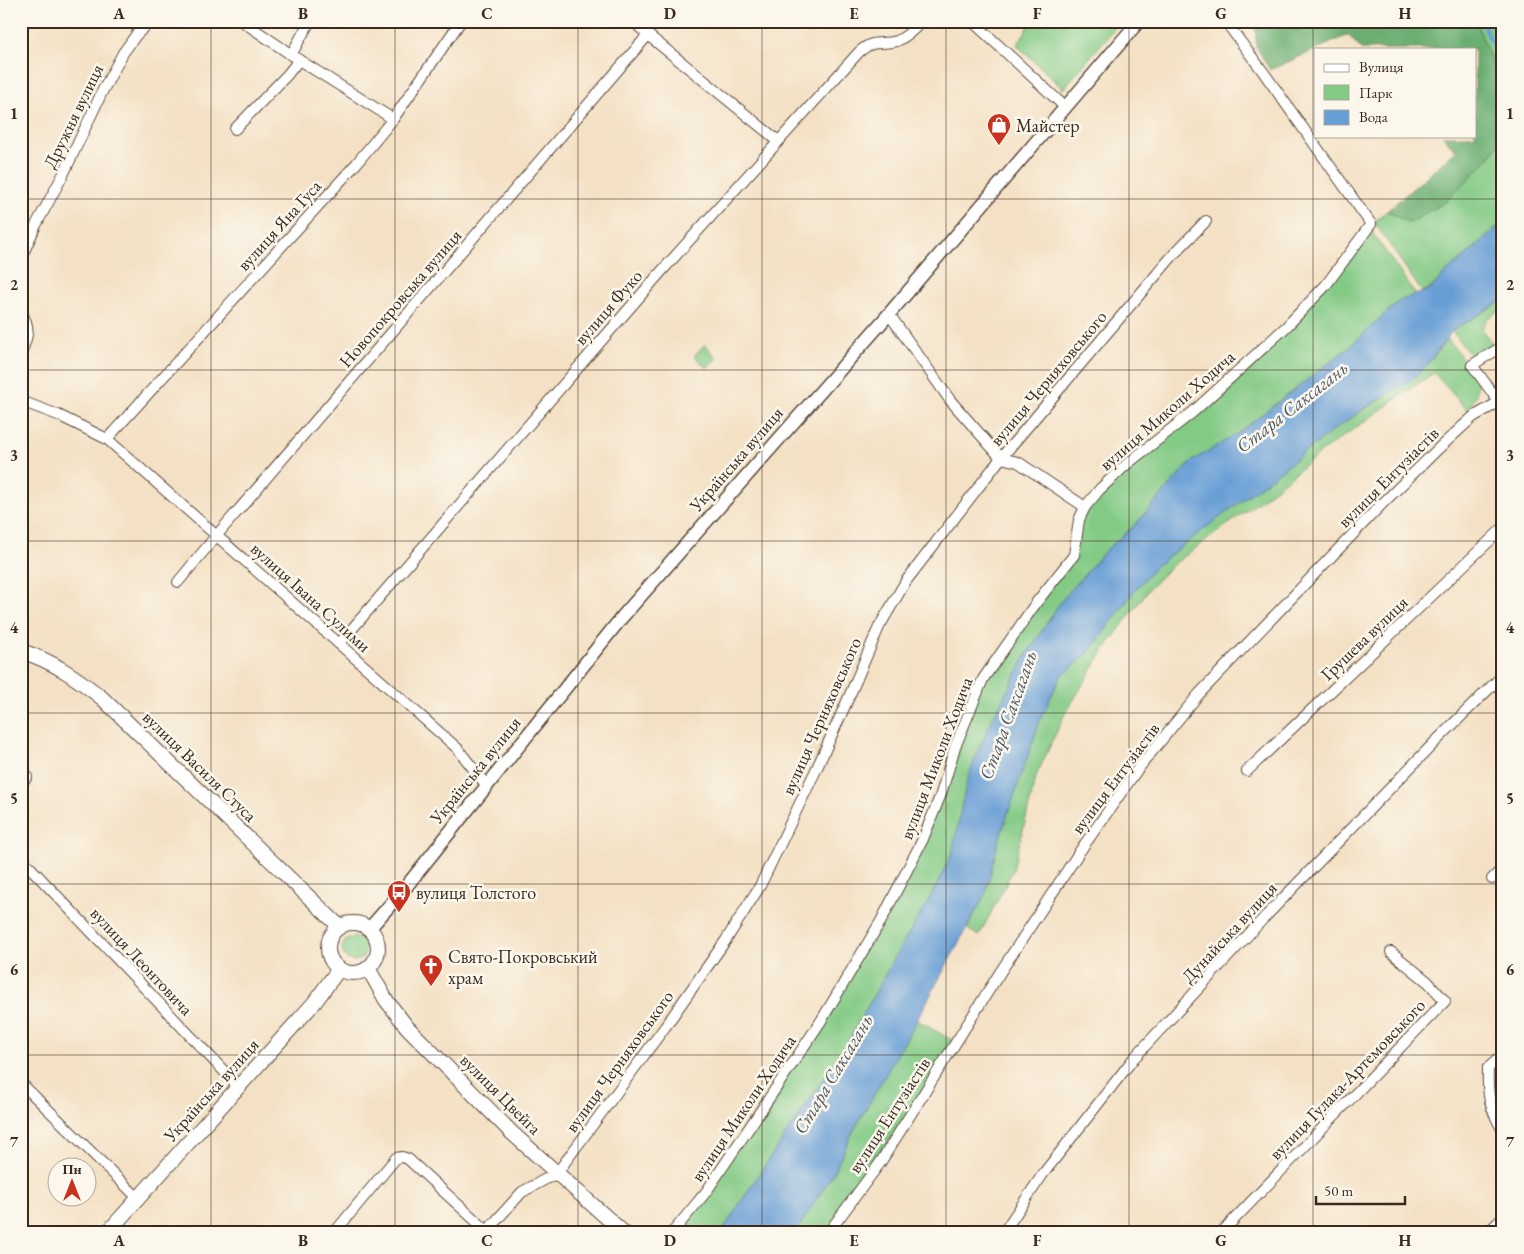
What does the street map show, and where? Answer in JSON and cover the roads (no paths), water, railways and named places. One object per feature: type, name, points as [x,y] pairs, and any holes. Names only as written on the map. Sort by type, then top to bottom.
[{"type":"main road","name":"вулиця Василя Стуса","points":[[21,651],[63,669],[102,698],[340,927]]},
{"type":"main road","points":[[355,923],[369,929],[376,938],[378,949],[376,960],[368,968],[357,973],[345,972],[339,969],[331,960],[328,948],[332,936],[340,927],[355,923]]},
{"type":"main road","name":"вулиця Цвейга","points":[[368,968],[386,1000],[407,1026],[512,1132],[624,1233]]},
{"type":"main road","name":"Українська вулиця","points":[[107,1233],[314,1002],[339,969]]},
{"type":"street","name":"Дружня вулиця","points":[[21,258],[122,53],[136,35],[151,21]]},
{"type":"street","points":[[242,21],[295,58],[393,119]]},
{"type":"street","points":[[235,129],[287,76],[310,21]]},
{"type":"street","name":"вулиця Яна Гуса","points":[[107,439],[356,164],[393,119],[461,21]]},
{"type":"street","points":[[633,21],[777,140]]},
{"type":"street","name":"вулиця Фуко","points":[[339,644],[660,272],[777,140],[864,47],[876,42],[896,41],[904,37],[923,21]]},
{"type":"street","points":[[972,21],[1065,107]]},
{"type":"street","name":"Українська вулиця","points":[[369,929],[406,888],[623,616],[889,314],[1139,21]]},
{"type":"street","name":"вулиця Миколи Ходича","points":[[672,1233],[706,1192],[783,1078],[821,1021],[881,921],[924,839],[941,794],[955,747],[983,680],[1036,603],[1074,555],[1079,520],[1086,507],[1100,490],[1127,464],[1193,412],[1286,328],[1326,285],[1371,224],[1264,72],[1225,21]]},
{"type":"street","name":"Новопокровська вулиця","points":[[178,582],[648,35]]},
{"type":"street","name":"вулиця Черняховського","points":[[486,1232],[522,1192],[557,1173],[726,940],[760,886],[850,697],[879,627],[906,580],[1001,458],[1174,254],[1206,221]]},
{"type":"street","points":[[21,312],[28,323],[21,354]]},
{"type":"street","points":[[889,314],[950,400],[1001,458],[1018,462],[1086,507]]},
{"type":"street","points":[[1501,405],[1472,365],[1503,346]]},
{"type":"street","points":[[21,401],[58,415],[107,439]]},
{"type":"street","name":"вулиця Ентузіастів","points":[[828,1233],[880,1162],[999,974],[1080,851],[1138,770],[1199,694],[1380,506],[1439,448],[1473,417],[1501,405]]},
{"type":"street","name":"вулиця Івана Сулими","points":[[107,439],[457,748],[487,786]]},
{"type":"street","name":"Грушева вулиця","points":[[1247,771],[1503,528]]},
{"type":"street","name":"Дунайська вулиця","points":[[1004,1233],[1043,1174],[1134,1058],[1291,891],[1435,742],[1503,675]]},
{"type":"street","name":"вулиця Леонтовича","points":[[21,858],[239,1087]]},
{"type":"street","points":[[1492,879],[1503,868]]},
{"type":"street","name":"вулиця Гулака-Артемовського","points":[[1221,1233],[1445,1001],[1428,982],[1391,952]]},
{"type":"street","points":[[1503,1055],[1488,1068],[1487,1088],[1492,1112],[1503,1130]]},
{"type":"street","points":[[21,1083],[138,1198]]},
{"type":"street","points":[[334,1233],[396,1158],[402,1157],[408,1159],[486,1232]]},
{"type":"street","points":[[1487,1233],[1503,1218]]},
{"type":"water","name":"Стара Саксагань","points":[[1503,222],[1503,300],[1452,331],[1427,365],[1410,381],[1335,429],[1156,566],[1135,590],[1087,655],[1061,676],[1040,720],[997,846],[986,892],[917,1020],[855,1128],[832,1175],[795,1233],[721,1233],[843,1051],[930,898],[952,854],[966,784],[976,755],[993,717],[1027,654],[1061,601],[1107,549],[1133,527],[1192,461],[1238,433],[1347,349],[1399,301],[1431,289],[1444,274]]},
{"type":"waterway","points":[[1481,21],[1503,63]]},
{"type":"place","name":"Майстер","points":[[999,146]]},
{"type":"place","name":"вулиця Толстого","points":[[399,913]]},
{"type":"place","name":"Свято-Покровський храм","points":[[431,987]]}]
